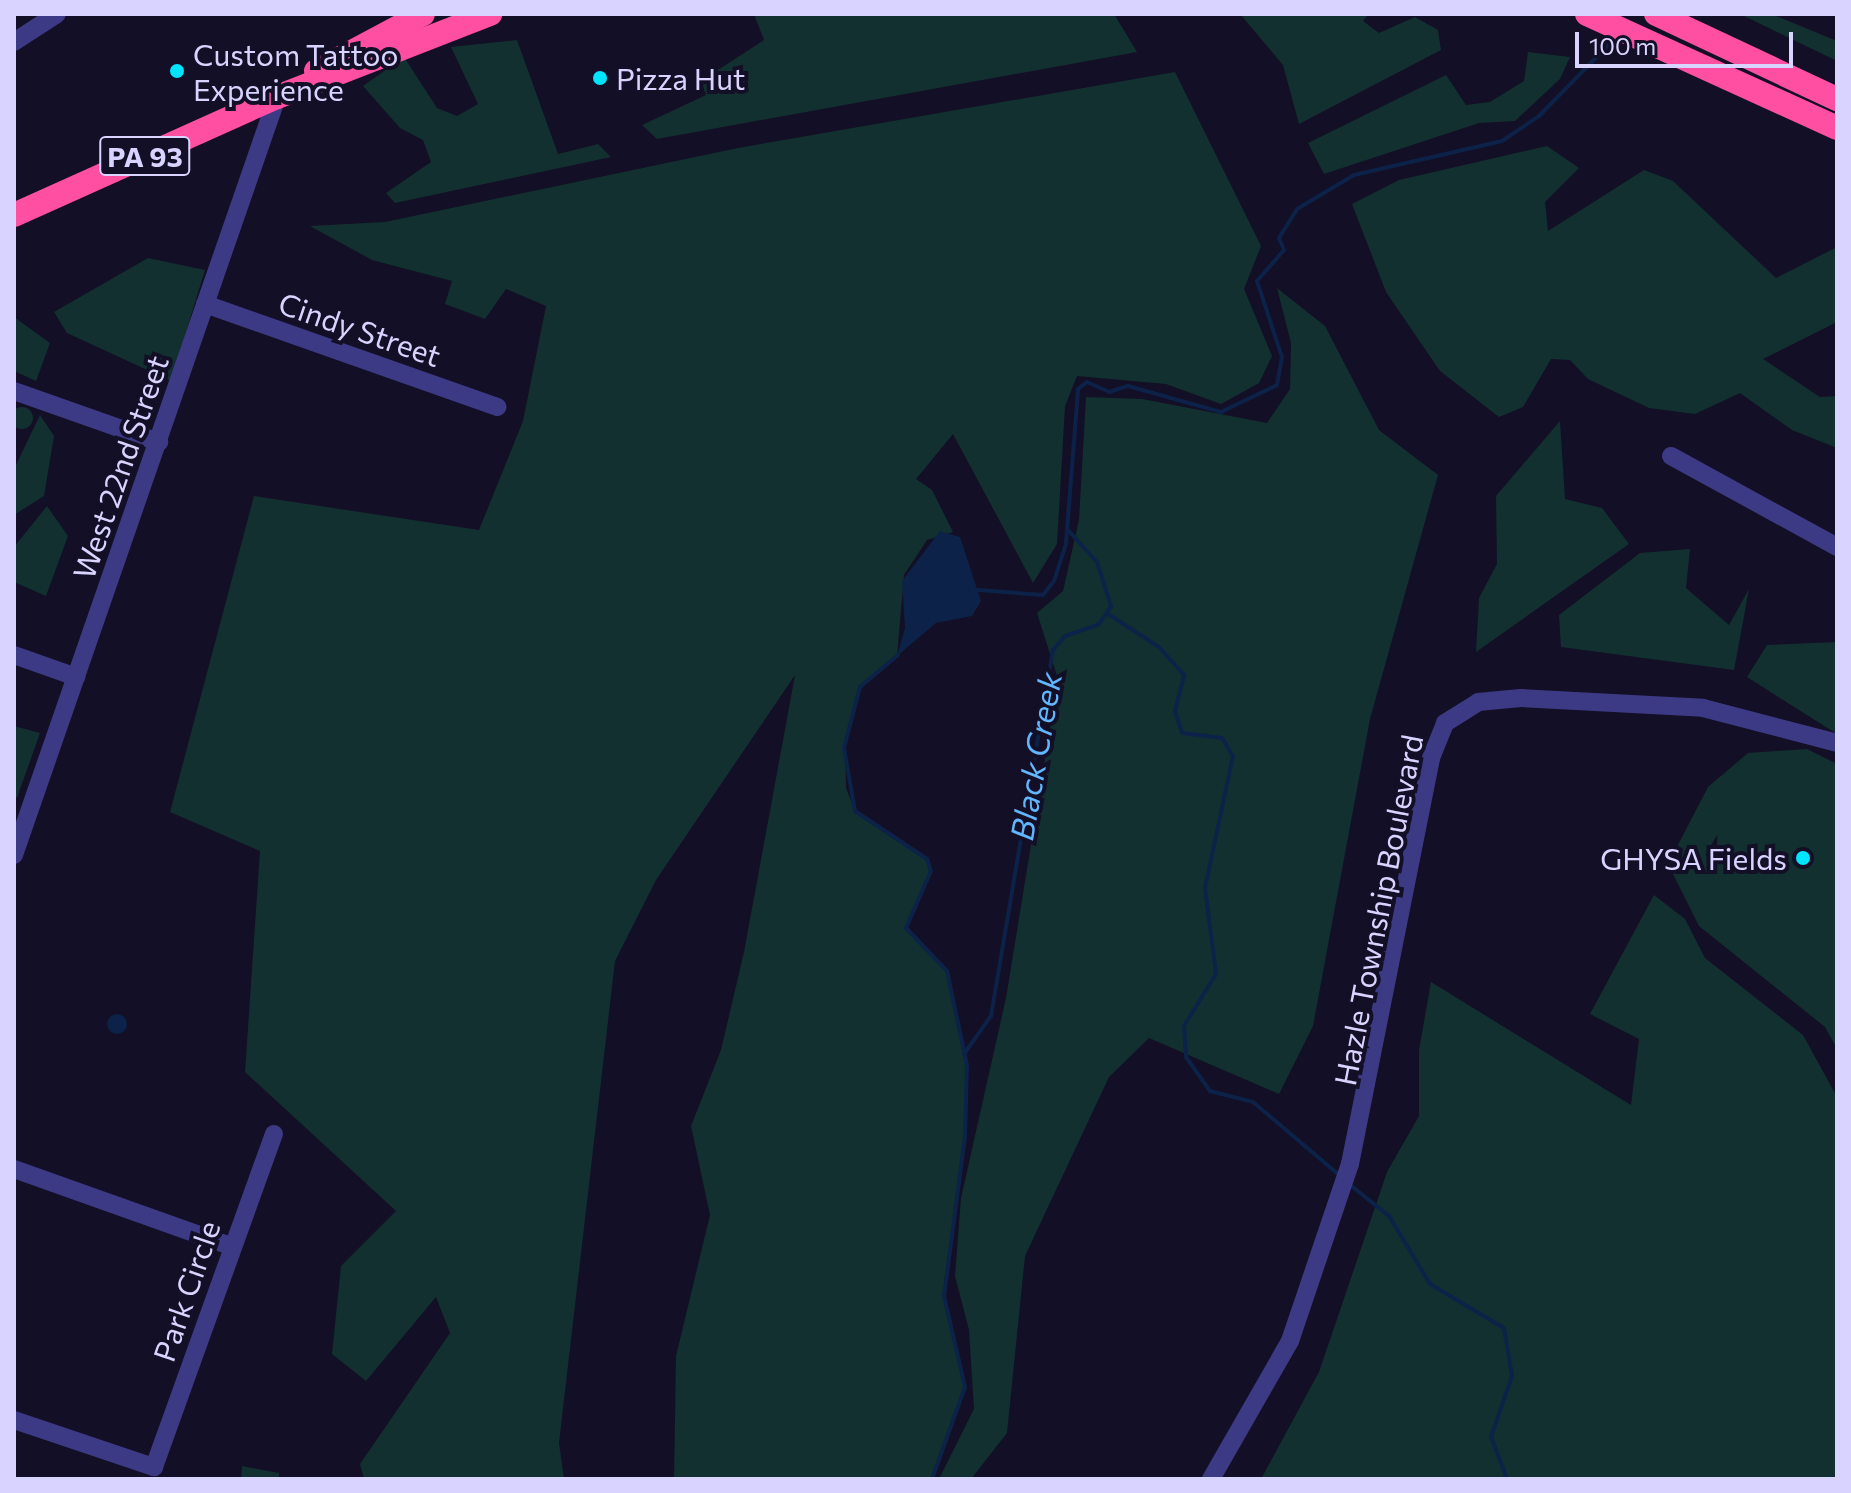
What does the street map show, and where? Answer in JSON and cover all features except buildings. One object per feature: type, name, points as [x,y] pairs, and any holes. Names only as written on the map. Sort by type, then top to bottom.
[{"type":"highway","name":"PA 93","points":[[277,97],[352,47],[423,14]]},
{"type":"highway","name":"PA 93","points":[[14,215],[277,97],[490,14]]},
{"type":"highway","points":[[1592,16],[1837,128]]},
{"type":"highway","points":[[1659,16],[1837,99]]},
{"type":"street","points":[[14,42],[57,14]]},
{"type":"street","name":"West 22nd Street","points":[[14,855],[277,97]]},
{"type":"street","name":"Cindy Street","points":[[205,304],[497,407]]},
{"type":"street","points":[[14,391],[159,442]]},
{"type":"street","points":[[1671,456],[1837,547]]},
{"type":"street","points":[[14,655],[76,677]]},
{"type":"street","name":"Hazle Township Boulevard","points":[[1211,1479],[1290,1341],[1350,1164],[1431,758],[1445,723],[1478,702],[1521,698],[1703,708],[1837,743]]},
{"type":"street","name":"Park Circle","points":[[14,1420],[154,1467],[230,1246],[274,1134]]},
{"type":"street","points":[[14,1169],[230,1246]]},
{"type":"green space","points":[[754,14],[1114,14],[1137,52],[657,139],[642,125],[706,95],[701,81],[764,40]]},
{"type":"green space","points":[[1240,14],[1369,14],[1363,21],[1379,33],[1415,17],[1438,30],[1441,50],[1299,124],[1283,65]]},
{"type":"green space","points":[[1740,14],[1771,14],[1837,41],[1837,61]]},
{"type":"green space","points":[[517,40],[558,154],[598,144],[611,157],[395,203],[386,193],[431,162],[423,140],[400,128],[363,86],[404,57],[437,108],[457,116],[478,104],[451,47]]},
{"type":"green space","points":[[1528,52],[1570,57],[1560,79],[1515,121],[1479,123],[1324,174],[1308,143],[1446,75],[1466,105],[1490,102],[1524,81]]},
{"type":"green space","points":[[1175,72],[1261,246],[1244,289],[1272,356],[1259,383],[1221,404],[1166,384],[1077,376],[1065,406],[1057,544],[1033,583],[953,434],[916,479],[932,490],[953,532],[927,540],[904,575],[897,656],[860,687],[845,738],[846,788],[855,811],[927,859],[931,871],[906,928],[947,971],[967,1065],[965,1137],[944,1296],[965,1387],[932,1479],[674,1479],[676,1356],[710,1215],[691,1126],[721,1050],[744,952],[795,675],[656,880],[615,961],[559,1443],[564,1479],[364,1479],[360,1464],[450,1333],[436,1297],[366,1381],[332,1354],[341,1266],[396,1211],[245,1072],[260,851],[170,812],[254,496],[479,530],[523,421],[546,306],[506,289],[485,319],[445,304],[452,281],[372,260],[310,226],[385,222],[738,148]]},
{"type":"green space","points":[[1547,146],[1579,168],[1545,202],[1548,231],[1644,170],[1673,181],[1776,278],[1837,247],[1837,322],[1763,359],[1820,397],[1837,396],[1837,448],[1792,430],[1740,393],[1695,414],[1649,408],[1588,379],[1570,360],[1551,359],[1523,407],[1499,417],[1440,371],[1386,292],[1352,204],[1399,180]]},
{"type":"green space","points":[[148,258],[205,270],[171,381],[67,333],[54,312]]},
{"type":"green space","points":[[1277,288],[1325,326],[1379,430],[1438,475],[1370,719],[1313,1026],[1279,1094],[1149,1038],[1109,1077],[1025,1256],[1007,1433],[971,1479],[939,1479],[974,1409],[969,1330],[955,1276],[961,1198],[1006,998],[1058,679],[1037,613],[1063,591],[1079,520],[1086,397],[1142,399],[1267,423],[1290,389],[1291,343]]},
{"type":"green space","points":[[14,317],[50,343],[36,381],[14,371]]},
{"type":"green space","points":[[22,407],[30,410],[33,418],[30,426],[22,429],[14,426],[11,418],[14,410]]},
{"type":"green space","points":[[40,415],[54,436],[44,496],[14,515],[14,469]]},
{"type":"green space","points":[[1560,421],[1565,499],[1602,508],[1629,544],[1476,652],[1479,598],[1497,564],[1496,496]]},
{"type":"green space","points":[[47,506],[68,536],[46,596],[14,582],[14,547]]},
{"type":"green space","points":[[1690,549],[1686,588],[1729,625],[1749,589],[1734,670],[1561,647],[1559,615],[1640,553]]},
{"type":"green space","points":[[1837,642],[1837,734],[1747,677],[1767,645]]},
{"type":"green space","points":[[14,726],[40,733],[17,798],[14,795]]},
{"type":"green space","points":[[1807,749],[1837,764],[1837,1049],[1825,1027],[1699,926],[1668,864],[1708,787],[1748,753]]},
{"type":"green space","points":[[1654,895],[1685,919],[1705,958],[1803,1035],[1837,1097],[1837,1479],[1261,1479],[1319,1372],[1387,1172],[1419,1116],[1419,1050],[1431,982],[1631,1105],[1639,1039],[1590,1014]]},
{"type":"green space","points":[[242,1466],[279,1473],[279,1479],[241,1479]]},
{"type":"water","points":[[940,531],[960,537],[981,601],[972,616],[936,623],[897,656],[905,628],[902,581]]},
{"type":"water","points":[[113,1014],[121,1014],[127,1024],[121,1034],[113,1034],[107,1028],[107,1020]]},
{"type":"waterway","name":"Black Creek","points":[[978,590],[1043,595],[1054,581],[1066,543],[1078,389],[1087,382],[1109,392],[1128,386],[1221,412],[1277,385],[1282,357],[1257,281],[1284,250],[1279,238],[1297,209],[1354,175],[1502,141],[1539,116],[1616,37]]},
{"type":"waterway","name":"Black Creek","points":[[964,1054],[991,1016],[1053,650],[1065,636],[1099,624],[1111,606],[1097,562],[1068,530]]},
{"type":"waterway","points":[[1108,614],[1159,647],[1184,675],[1175,711],[1182,733],[1222,738],[1233,756],[1205,888],[1216,974],[1184,1026],[1186,1057],[1210,1091],[1253,1102],[1339,1175]]},
{"type":"waterway","points":[[898,655],[860,687],[844,748],[855,811],[927,859],[931,871],[906,928],[947,971],[967,1065],[965,1137],[944,1296],[965,1387],[932,1479]]},
{"type":"waterway","points":[[1349,1184],[1389,1216],[1430,1284],[1504,1328],[1512,1376],[1491,1437],[1507,1479]]},
{"type":"place","name":"Custom Tattoo Experience","points":[[177,71]]},
{"type":"place","name":"Pizza Hut","points":[[600,78]]},
{"type":"place","name":"GHYSA Fields","points":[[1803,858]]}]
